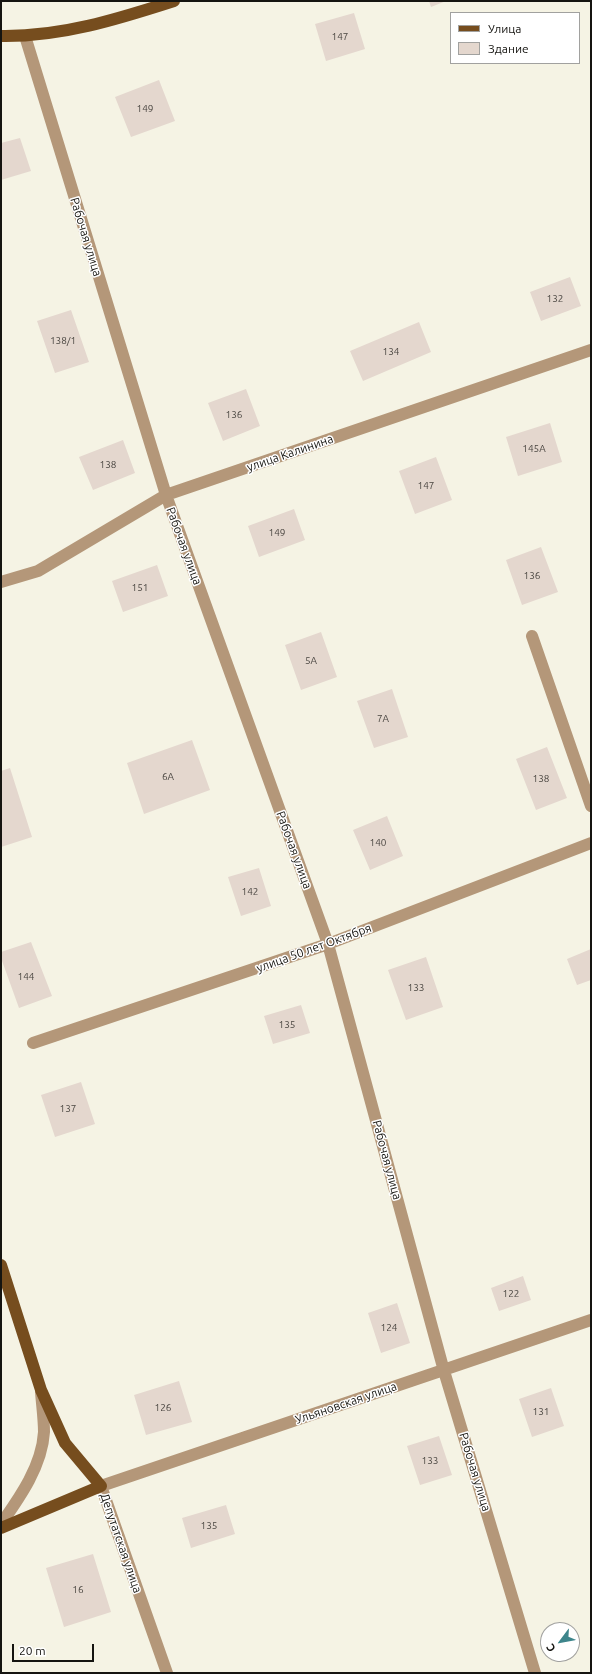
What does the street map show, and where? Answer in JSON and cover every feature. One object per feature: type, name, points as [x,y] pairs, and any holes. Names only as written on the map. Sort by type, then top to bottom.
[{"type":"main road","points":[[1,36],[25,36],[100,24],[174,1]]},
{"type":"main road","name":"Депутатская улица","points":[[1,1265],[41,1390],[65,1444],[101,1486]]},
{"type":"main road","points":[[1,1528],[101,1486]]},
{"type":"street","name":"Рабочая улица","points":[[25,36],[166,495],[328,944],[444,1370],[535,1673]]},
{"type":"street","name":"улица Калинина","points":[[1,582],[38,571],[166,495],[591,350]]},
{"type":"street","points":[[532,636],[591,806]]},
{"type":"street","name":"улица 50 лет Октября","points":[[33,1044],[328,944],[591,843]]},
{"type":"street","name":"Ульяновская улица","points":[[101,1486],[591,1320]]},
{"type":"street","points":[[1,1524],[22,1494],[36,1464],[44,1433],[41,1390]]},
{"type":"street","name":"Депутатская улица","points":[[101,1486],[167,1673]]},
{"type":"building","points":[[429,1],[446,1],[431,7]]},
{"type":"building","points":[[354,13],[365,49],[326,61],[315,24]]},
{"type":"building","points":[[159,80],[175,121],[131,137],[115,97]]},
{"type":"building","points":[[20,138],[31,171],[1,180],[1,143]]},
{"type":"building","points":[[570,277],[581,306],[541,321],[530,292]]},
{"type":"building","points":[[71,310],[89,362],[55,373],[37,321]]},
{"type":"building","points":[[419,322],[431,352],[363,381],[350,351]]},
{"type":"building","points":[[246,389],[260,426],[223,441],[208,403]]},
{"type":"building","points":[[550,423],[562,462],[518,476],[506,437]]},
{"type":"building","points":[[123,440],[135,473],[93,490],[79,457]]},
{"type":"building","points":[[436,457],[452,500],[415,514],[399,471]]},
{"type":"building","points":[[294,509],[305,540],[259,557],[248,526]]},
{"type":"building","points":[[541,547],[558,592],[522,605],[506,560]]},
{"type":"building","points":[[157,565],[168,596],[123,612],[112,581]]},
{"type":"building","points":[[321,632],[337,677],[301,690],[285,645]]},
{"type":"building","points":[[392,689],[408,737],[374,748],[357,701]]},
{"type":"building","points":[[192,740],[210,790],[144,814],[127,763]]},
{"type":"building","points":[[547,747],[567,798],[536,810],[516,759]]},
{"type":"building","points":[[10,768],[32,837],[1,847],[1,771]]},
{"type":"building","points":[[387,816],[403,856],[370,870],[353,830]]},
{"type":"building","points":[[259,868],[271,906],[241,916],[228,877]]},
{"type":"building","points":[[31,942],[52,996],[19,1008],[1,958],[1,952]]},
{"type":"building","points":[[591,949],[591,980],[577,985],[567,959]]},
{"type":"building","points":[[426,957],[443,1007],[406,1020],[388,970]]},
{"type":"building","points":[[301,1005],[310,1033],[273,1044],[264,1016]]},
{"type":"building","points":[[81,1082],[95,1124],[55,1137],[41,1095]]},
{"type":"building","points":[[523,1276],[531,1300],[499,1311],[491,1288]]},
{"type":"building","points":[[397,1303],[410,1343],[381,1353],[368,1313]]},
{"type":"building","points":[[179,1381],[192,1422],[146,1435],[134,1395]]},
{"type":"building","points":[[551,1388],[564,1426],[532,1437],[519,1399]]},
{"type":"building","points":[[439,1436],[452,1475],[420,1485],[407,1446]]},
{"type":"building","points":[[226,1505],[235,1534],[191,1548],[182,1518]]},
{"type":"building","points":[[93,1554],[111,1612],[64,1627],[46,1568]]}]
